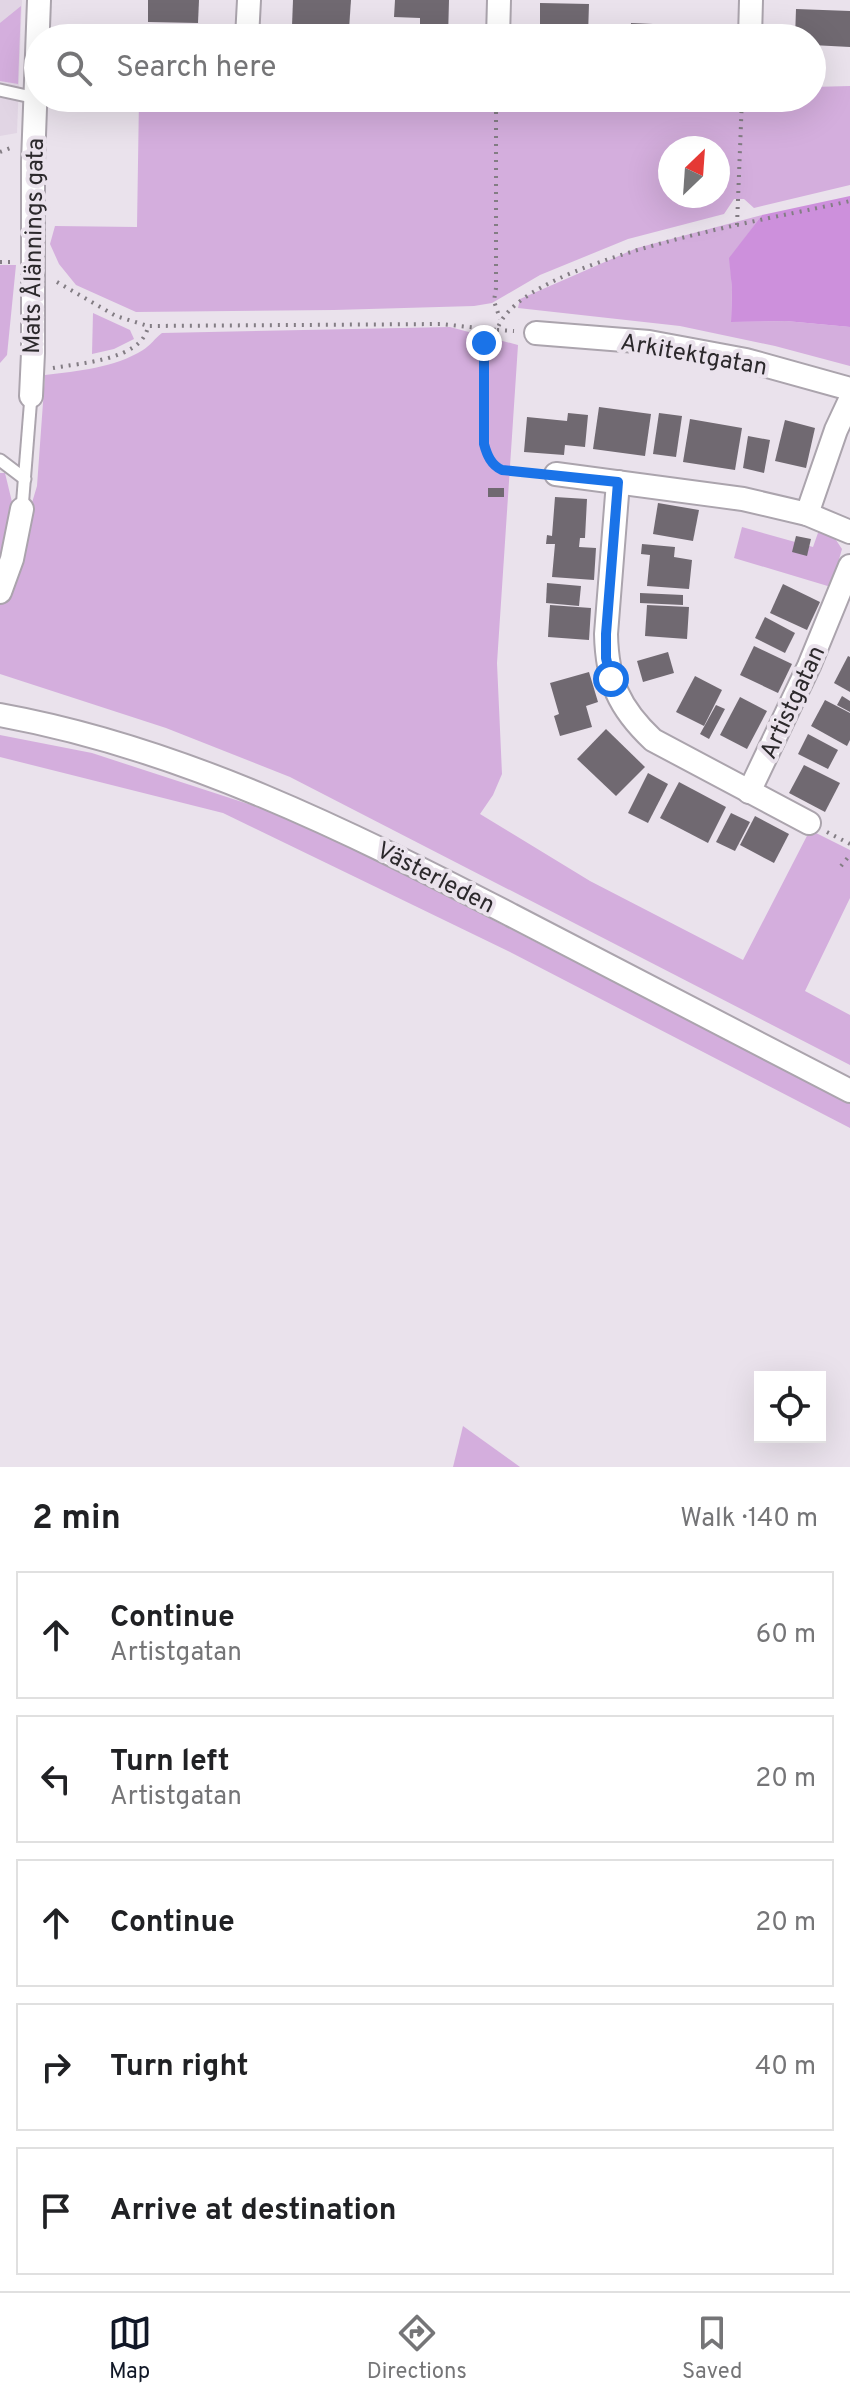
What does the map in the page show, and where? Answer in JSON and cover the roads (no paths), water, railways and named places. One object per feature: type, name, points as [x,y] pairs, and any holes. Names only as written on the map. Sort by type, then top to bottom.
[{"type":"street","name":"Mats Ålännings gata","points":[[38,24],[39,0]]},
{"type":"street","points":[[248,24],[249,0]]},
{"type":"street","points":[[498,24],[499,0]]},
{"type":"street","points":[[750,24],[751,0]]},
{"type":"street","name":"Mats Ålännings gata","points":[[31,396],[36,112]]},
{"type":"street","name":"Arkitektgatan","points":[[536,333],[649,342],[746,360],[850,389]]},
{"type":"street","points":[[807,514],[836,430],[850,400]]},
{"type":"street","points":[[556,474],[701,492],[807,514],[850,532]]},
{"type":"street","points":[[618,482],[606,658],[620,703],[653,740],[809,823]]},
{"type":"street","points":[[0,592],[12,559],[22,509]]},
{"type":"street","name":"Artistgatan","points":[[749,792],[809,666],[850,566]]},
{"type":"street","name":"Västerleden","points":[[0,715],[40,722],[136,749],[272,798],[370,843],[850,1091]]},
{"type":"lane","points":[[0,90],[24,95]]},
{"type":"lane","points":[[22,509],[31,396]]},
{"type":"lane","points":[[0,460],[25,479]]}]
